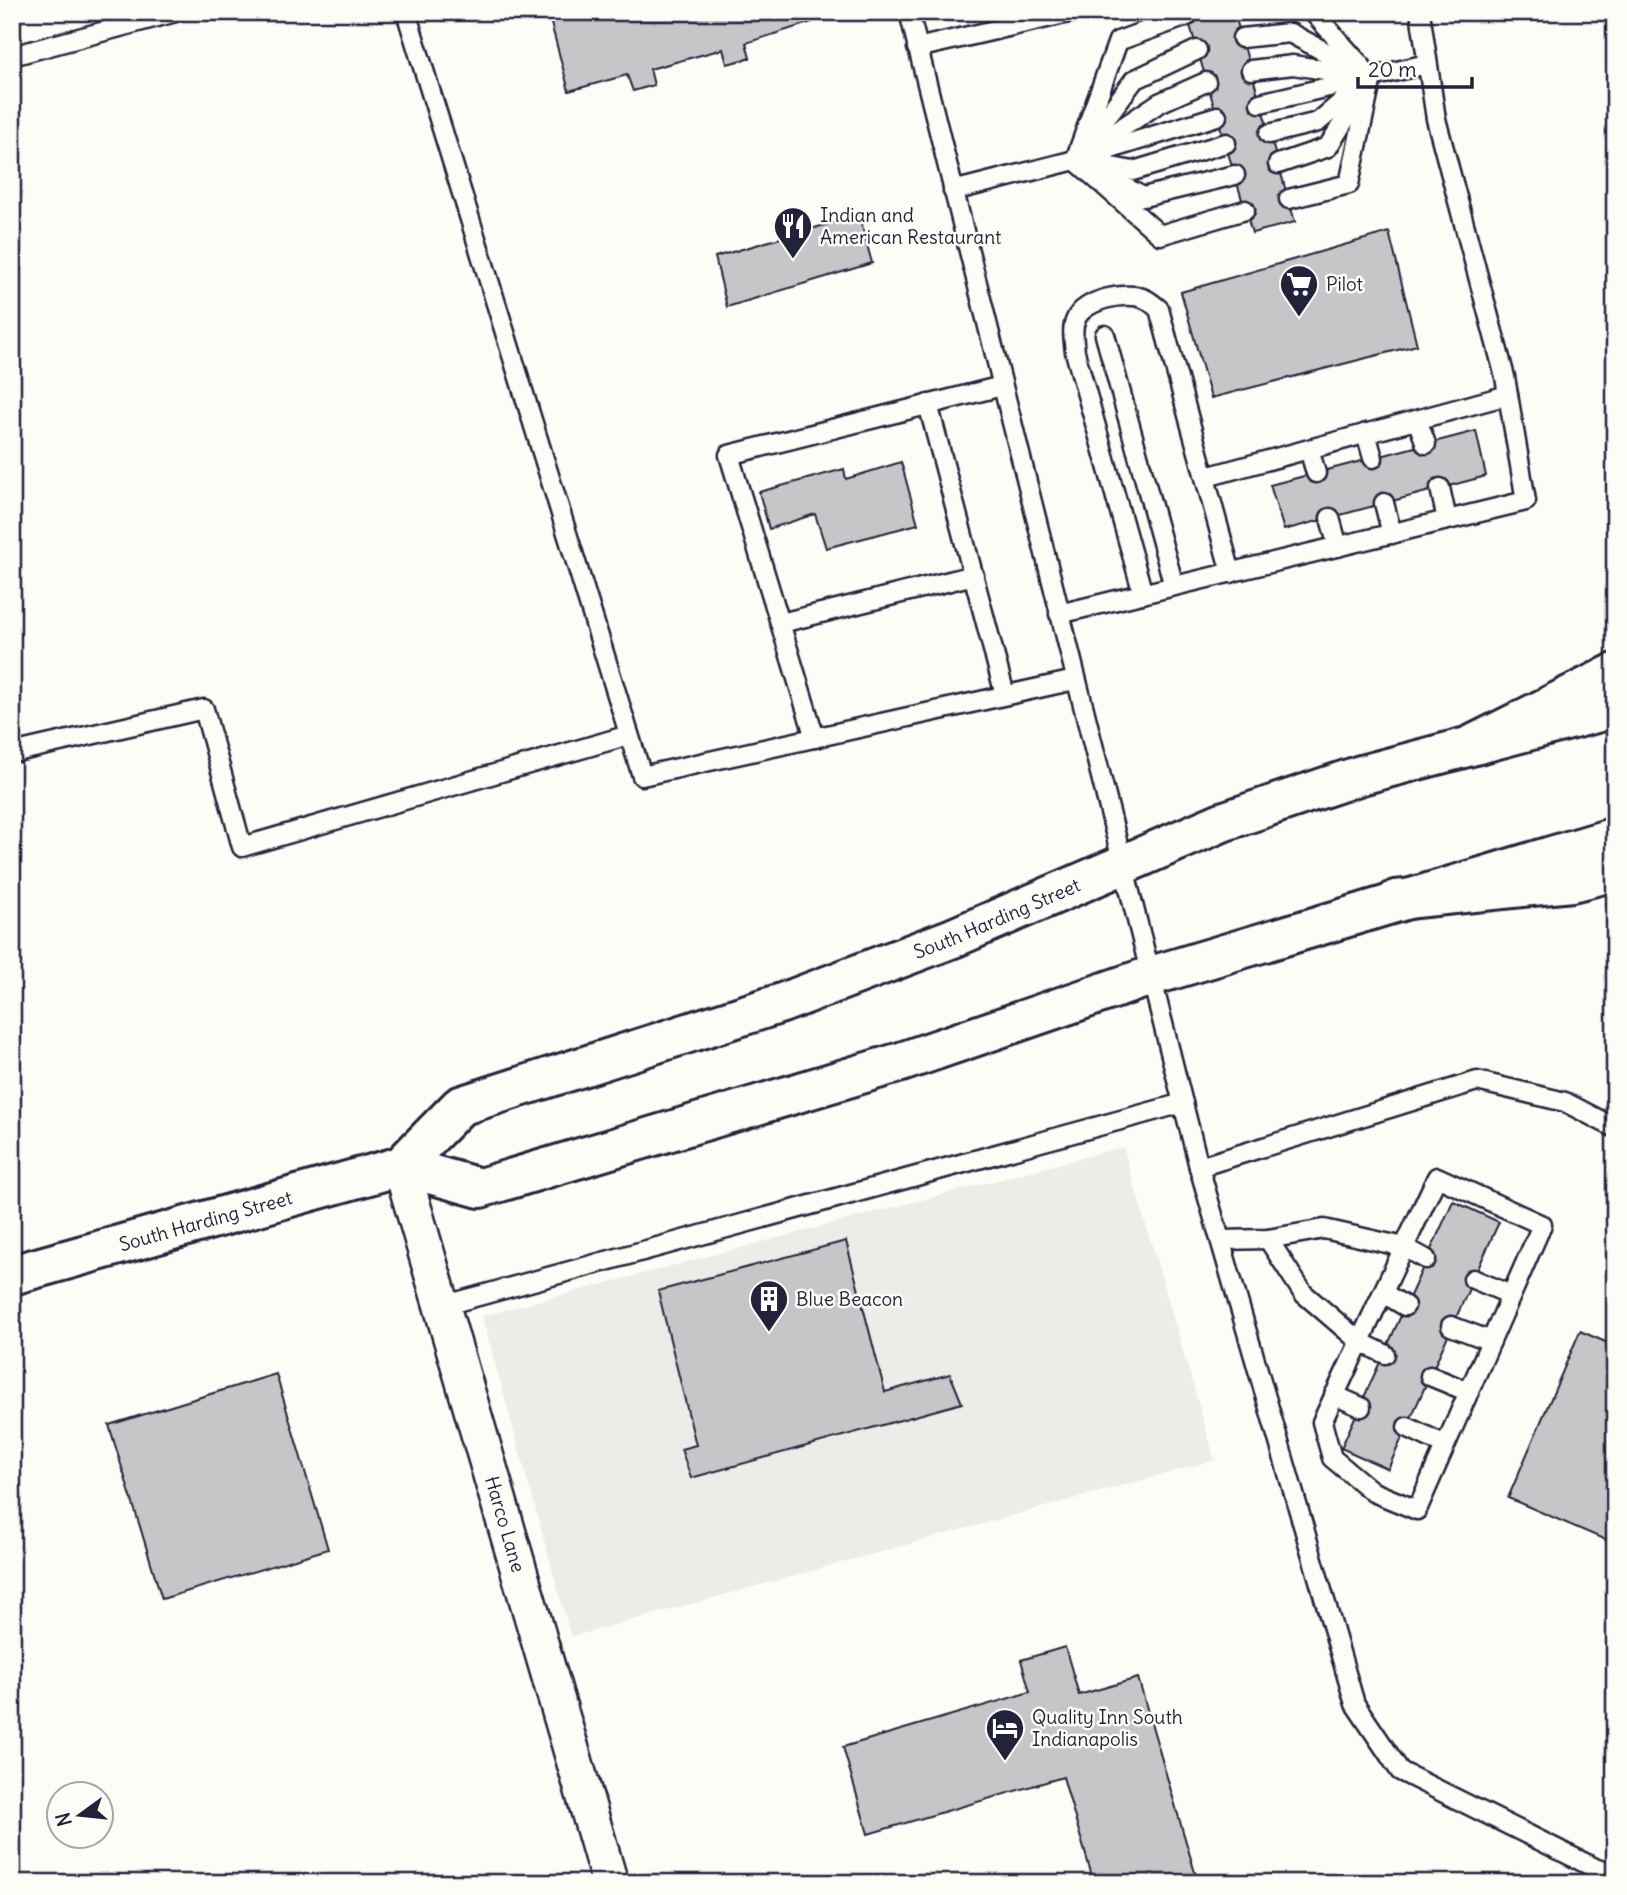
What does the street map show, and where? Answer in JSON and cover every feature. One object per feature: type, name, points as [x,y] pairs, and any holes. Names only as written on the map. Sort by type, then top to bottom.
[{"type":"main road","points":[[1470,746],[1615,673]]},
{"type":"main road","name":"South Harding Street","points":[[12,1275],[401,1166],[460,1106],[782,1003],[953,938],[1234,817],[1361,775],[1615,708]]},
{"type":"main road","points":[[401,1166],[480,1188],[901,1062],[1150,976],[1396,900],[1615,837]]},
{"type":"main road","points":[[1396,900],[1572,882],[1615,871]]},
{"type":"street","name":"Harco Lane","points":[[401,1166],[610,1883]]},
{"type":"lane","points":[[12,56],[176,12]]},
{"type":"lane","points":[[405,12],[642,776],[1075,680]]},
{"type":"lane","points":[[909,12],[1121,865],[1199,1167],[1355,1704],[1399,1771],[1597,1869],[1615,1874]]},
{"type":"lane","points":[[918,47],[1073,12]]},
{"type":"lane","points":[[1313,12],[1372,77]]},
{"type":"lane","points":[[1059,614],[1526,501],[1508,395],[1436,119],[1420,12]]},
{"type":"lane","points":[[1075,160],[1118,41],[1187,16]]},
{"type":"lane","points":[[1241,38],[1290,33],[1372,77]]},
{"type":"lane","points":[[1075,160],[1134,80],[1197,50]]},
{"type":"lane","points":[[1260,103],[1427,64]]},
{"type":"lane","points":[[1251,70],[1293,65],[1372,77]]},
{"type":"lane","points":[[1269,134],[1318,122],[1372,77]]},
{"type":"lane","points":[[1278,164],[1328,147],[1372,77]]},
{"type":"lane","points":[[1289,199],[1349,184],[1372,77]]},
{"type":"lane","points":[[1075,160],[1159,103],[1206,82]]},
{"type":"lane","points":[[953,191],[1075,160],[1217,116]]},
{"type":"lane","points":[[1075,160],[1133,171],[1226,143]]},
{"type":"lane","points":[[1075,160],[1143,197],[1235,175]]},
{"type":"lane","points":[[1075,160],[1160,235],[1245,210]]},
{"type":"lane","points":[[1143,594],[1075,352],[1073,327],[1077,316],[1088,303],[1118,297],[1143,297],[1158,309],[1231,573]]},
{"type":"lane","points":[[1105,335],[1174,586]]},
{"type":"lane","points":[[816,738],[729,455],[1002,386]]},
{"type":"lane","points":[[1206,477],[1508,395]]},
{"type":"lane","points":[[928,404],[1005,695]]},
{"type":"lane","points":[[1417,420],[1426,444]]},
{"type":"lane","points":[[1366,433],[1373,458]]},
{"type":"lane","points":[[1309,449],[1316,473]]},
{"type":"lane","points":[[1440,488],[1447,520]]},
{"type":"lane","points":[[1384,503],[1392,534]]},
{"type":"lane","points":[[1330,517],[1338,547]]},
{"type":"lane","points":[[781,623],[974,575]]},
{"type":"lane","points":[[12,753],[204,709],[242,847],[629,735]]},
{"type":"lane","points":[[1199,1167],[1477,1081],[1565,1102],[1615,1128]]},
{"type":"lane","points":[[442,1306],[1183,1103]]},
{"type":"lane","points":[[1437,1177],[1542,1224],[1417,1510],[1373,1492],[1332,1458],[1322,1422],[1404,1247],[1437,1177]]},
{"type":"lane","points":[[1221,1240],[1268,1239],[1324,1229],[1404,1247],[1426,1259]]},
{"type":"lane","points":[[1268,1239],[1303,1293],[1360,1342],[1385,1354]]},
{"type":"lane","points":[[1473,1279],[1511,1295]]},
{"type":"lane","points":[[1383,1293],[1405,1306]]},
{"type":"lane","points":[[1451,1326],[1491,1341]]},
{"type":"lane","points":[[1430,1376],[1469,1392]]},
{"type":"lane","points":[[1334,1395],[1361,1407]]},
{"type":"lane","points":[[1407,1427],[1446,1445]]},
{"type":"shaded area","points":[[1123,1147],[1215,1460],[571,1637],[482,1316]]},
{"type":"building","points":[[548,12],[843,12],[746,43],[750,58],[727,64],[723,49],[650,69],[654,85],[633,91],[627,75],[569,91]]},
{"type":"building","points":[[1186,12],[1234,12],[1295,222],[1252,233]]},
{"type":"building","name":"Indian and American Restaurant","points":[[859,215],[872,263],[727,307],[715,257]]},
{"type":"building","name":"Pilot","points":[[1389,232],[1417,345],[1211,398],[1181,292]]},
{"type":"building","points":[[1476,431],[1486,476],[1284,530],[1270,485]]},
{"type":"building","points":[[901,462],[918,524],[826,548],[815,514],[769,529],[759,492],[844,469],[846,479]]},
{"type":"building","points":[[1453,1201],[1499,1222],[1388,1469],[1341,1448]]},
{"type":"building","name":"Blue Beacon","points":[[846,1241],[885,1392],[950,1374],[962,1403],[691,1478],[681,1449],[696,1445],[658,1291]]},
{"type":"building","points":[[1580,1331],[1615,1346],[1615,1544],[1508,1498]]},
{"type":"building","points":[[276,1374],[328,1549],[162,1599],[109,1425]]},
{"type":"building","name":"Quality Inn South Indianapolis","points":[[1065,1647],[1079,1695],[1138,1678],[1198,1883],[1094,1883],[1063,1777],[868,1834],[843,1747],[1030,1692],[1021,1660]]},
{"type":"place","name":"Indian and American Restaurant","points":[[793,260]]},
{"type":"place","name":"Pilot","points":[[1299,318]]},
{"type":"place","name":"Blue Beacon","points":[[769,1333]]},
{"type":"place","name":"Quality Inn South Indianapolis","points":[[1005,1762]]}]
